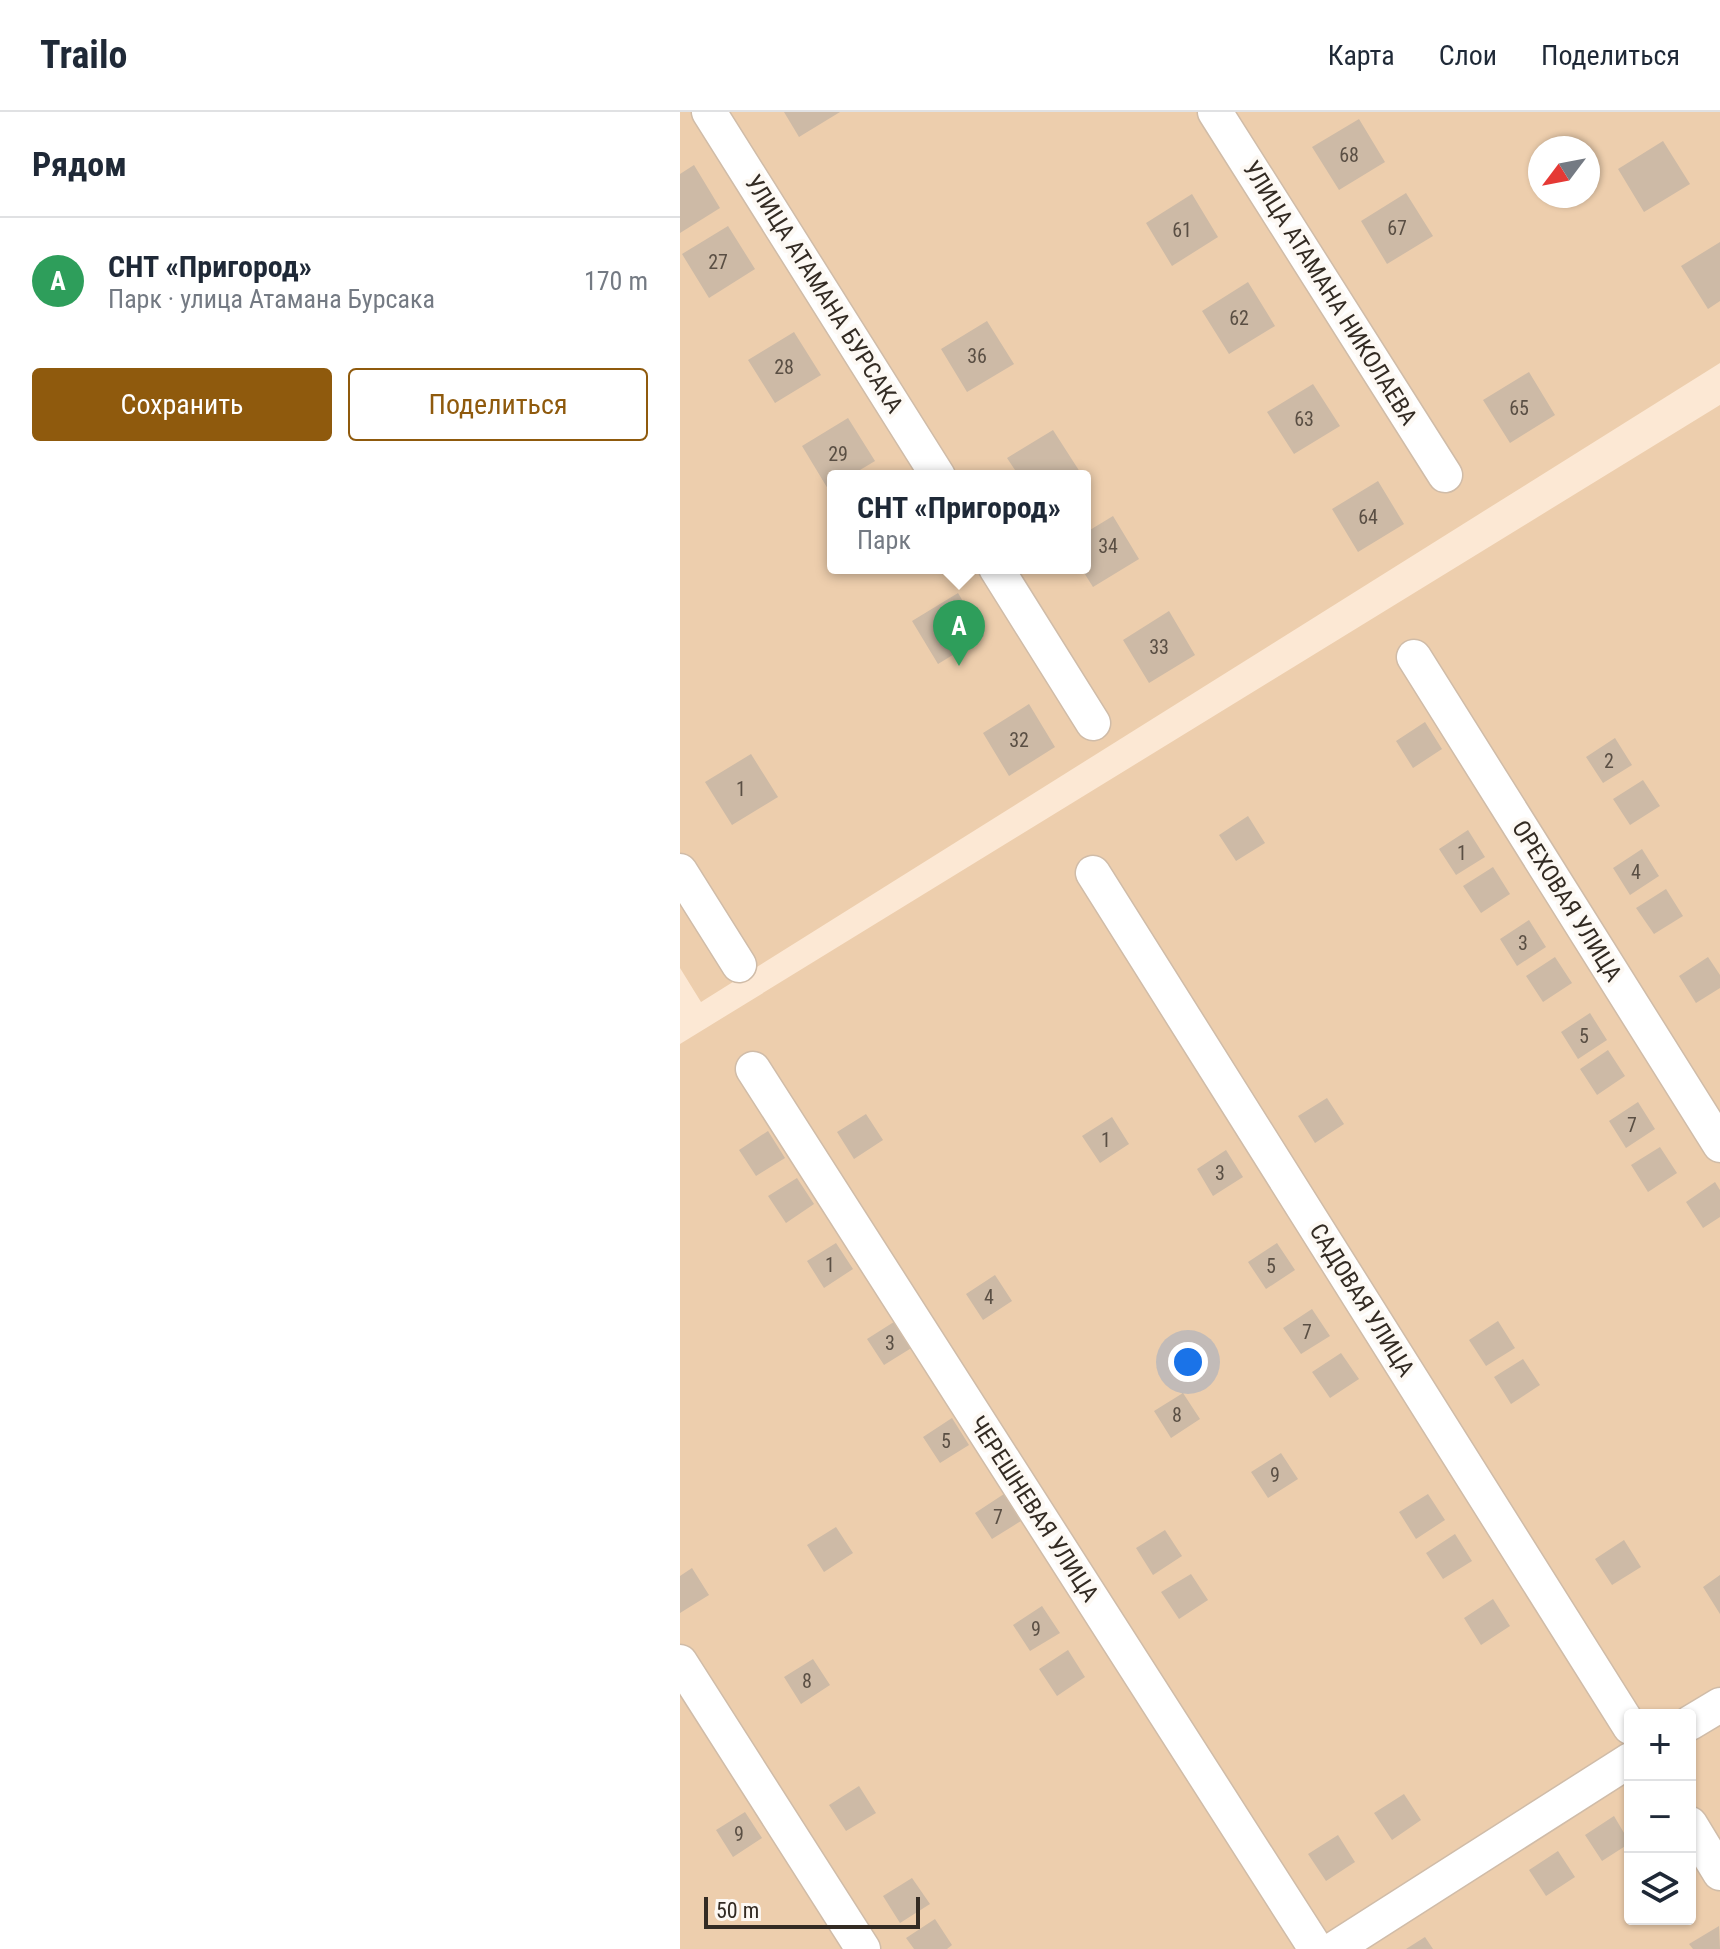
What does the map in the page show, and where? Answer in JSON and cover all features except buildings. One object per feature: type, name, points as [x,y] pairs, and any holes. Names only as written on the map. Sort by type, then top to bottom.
[{"type":"street","name":"УЛИЦА АТАМАНА БУРСАКА","points":[[709,112],[934,470]]},
{"type":"street","name":"УЛИЦА АТАМАНА НИКОЛАЕВА","points":[[1215,112],[1445,475]]},
{"type":"street","points":[[1000,574],[1093,723]]},
{"type":"street","name":"ОРЕХОВАЯ УЛИЦА","points":[[1414,657],[1720,1145]]},
{"type":"street","points":[[680,871],[739,965]]},
{"type":"street","name":"САДОВАЯ УЛИЦА","points":[[1093,873],[1624,1717]]},
{"type":"street","name":"ЧЕРЕШНЕВАЯ УЛИЦА","points":[[753,1069],[1316,1949]]},
{"type":"street","points":[[680,1662],[863,1949]]},
{"type":"street","points":[[1696,1719],[1720,1705]]},
{"type":"street","points":[[1334,1949],[1624,1764]]},
{"type":"street","points":[[1696,1834],[1720,1873]]},
{"type":"shaded area","points":[[680,112],[1720,112],[1720,363],[701,1002],[680,968]]},
{"type":"shaded area","points":[[1720,405],[1720,1949],[680,1949],[680,1044]]},
{"type":"place","name":"СНТ «Пригород»","points":[[959,666]]}]
